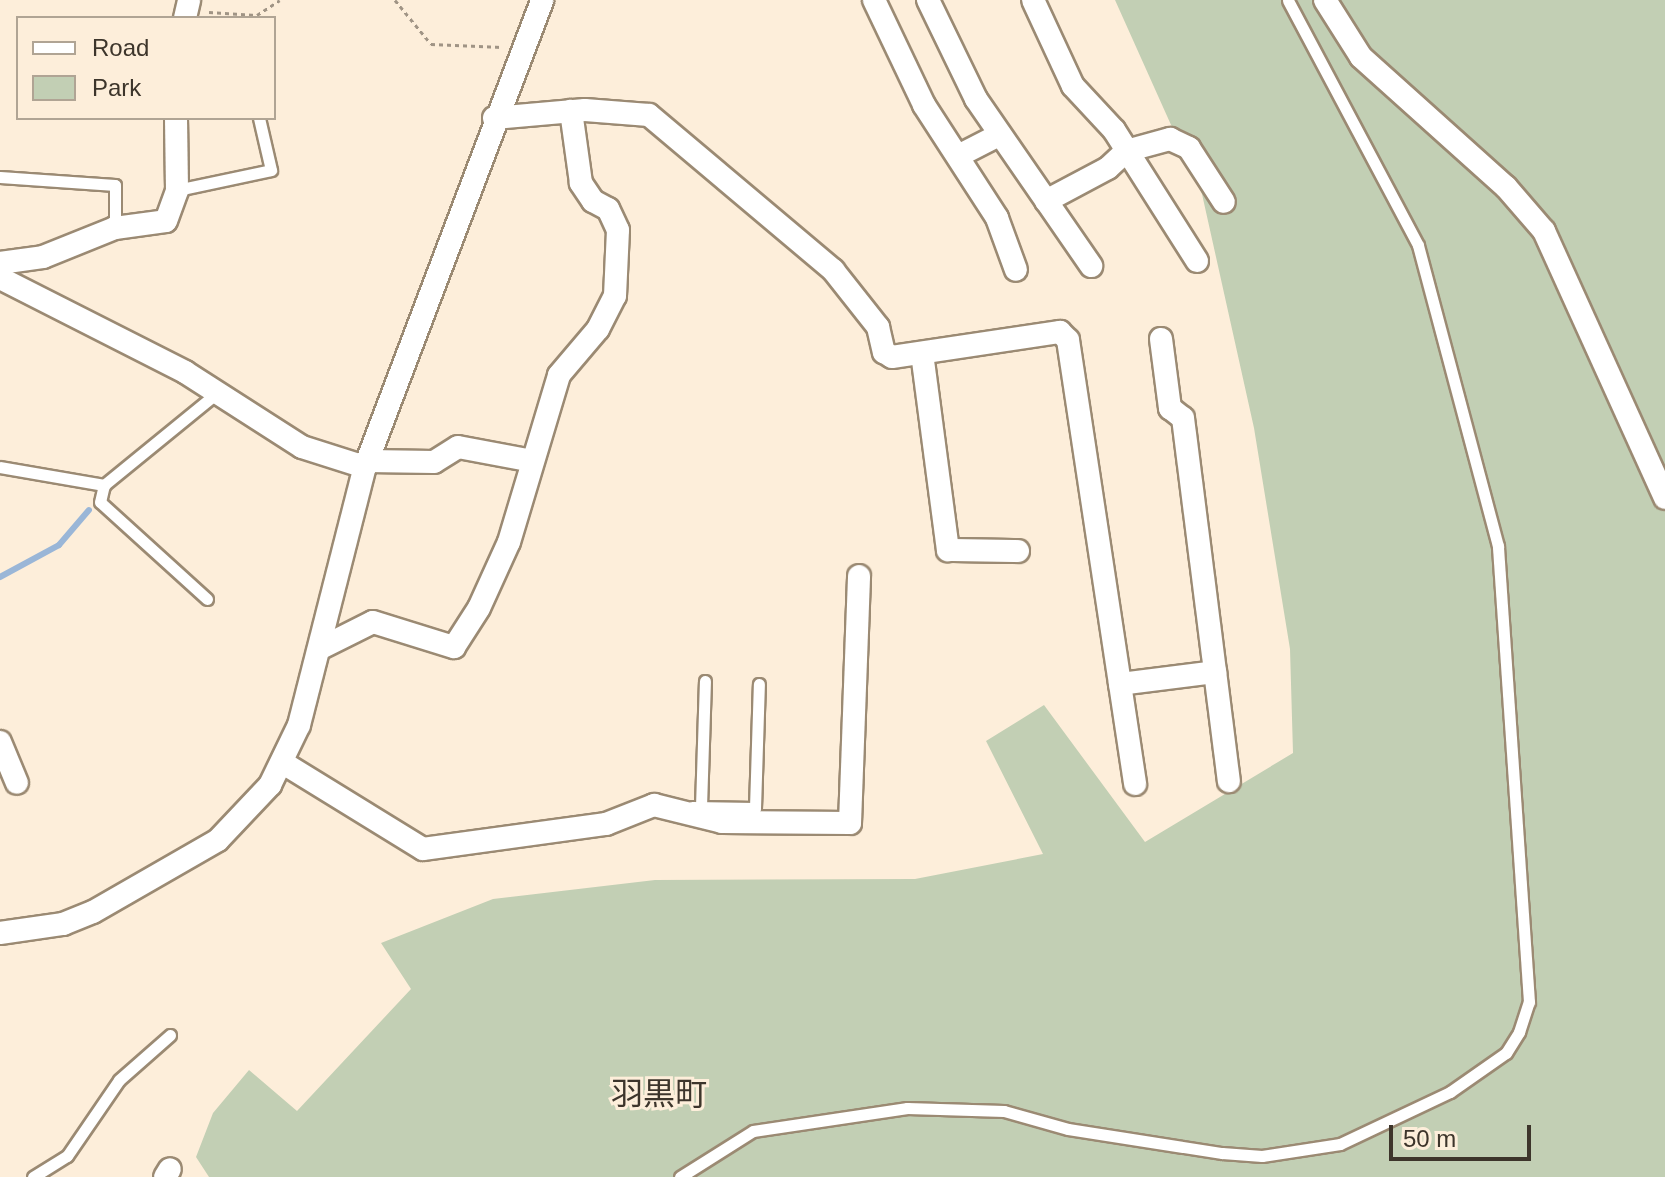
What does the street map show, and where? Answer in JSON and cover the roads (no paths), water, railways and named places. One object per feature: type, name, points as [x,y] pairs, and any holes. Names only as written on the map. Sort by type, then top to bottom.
[{"type":"street","points":[[0,933],[63,924],[93,912],[218,840],[270,785],[283,763],[319,649],[366,464],[494,118],[542,0]]},
{"type":"street","points":[[874,0],[924,105],[997,218],[1016,270]]},
{"type":"street","points":[[928,0],[976,99],[1091,266]]},
{"type":"street","points":[[1033,0],[1073,86],[1114,130],[1197,261]]},
{"type":"street","points":[[1325,0],[1361,57],[1506,187],[1544,231],[1665,498]]},
{"type":"street","points":[[494,118],[571,111],[649,115],[833,270],[878,327],[884,352],[892,357],[1060,332],[1068,340],[1135,784]]},
{"type":"street","points":[[319,649],[373,622],[454,647],[479,608],[509,542],[559,375],[598,329],[615,296],[620,261],[618,230],[608,209],[593,201],[581,183],[571,111]]},
{"type":"street","points":[[0,263],[43,257],[115,228],[166,221],[177,190],[176,120]]},
{"type":"street","points":[[958,156],[999,135]]},
{"type":"street","points":[[1046,201],[1108,168],[1126,151],[1170,139],[1189,148],[1224,202]]},
{"type":"street","points":[[0,278],[217,393],[302,447],[366,464],[434,462],[458,447],[533,461]]},
{"type":"street","points":[[1161,339],[1170,408],[1183,418],[1229,781]]},
{"type":"street","points":[[922,353],[948,550],[1018,551]]},
{"type":"street","points":[[283,763],[423,849],[491,836],[536,837],[606,824],[654,805],[671,806],[722,822],[850,823],[859,576]]},
{"type":"street","points":[[1120,684],[1215,672]]},
{"type":"street","points":[[0,742],[17,783]]},
{"type":"lane","points":[[680,1177],[753,1131],[907,1108],[1004,1111],[1068,1129],[1222,1153],[1262,1156],[1340,1144],[1450,1092],[1506,1053],[1519,1032],[1529,1002],[1498,546],[1418,245],[1288,0]]},
{"type":"lane","points":[[177,190],[271,170],[259,120]]},
{"type":"lane","points":[[0,177],[115,185],[115,228]]},
{"type":"lane","points":[[207,599],[100,502],[104,485],[217,393]]},
{"type":"lane","points":[[0,467],[104,485]]},
{"type":"lane","points":[[701,807],[705,681]]},
{"type":"lane","points":[[671,806],[755,808],[759,684]]},
{"type":"lane","points":[[33,1177],[67,1156],[119,1080],[170,1035]]},
{"type":"waterway","points":[[0,577],[59,545],[89,510]]},
{"type":"district","name":"羽黒町","points":[[659,1094]]}]
